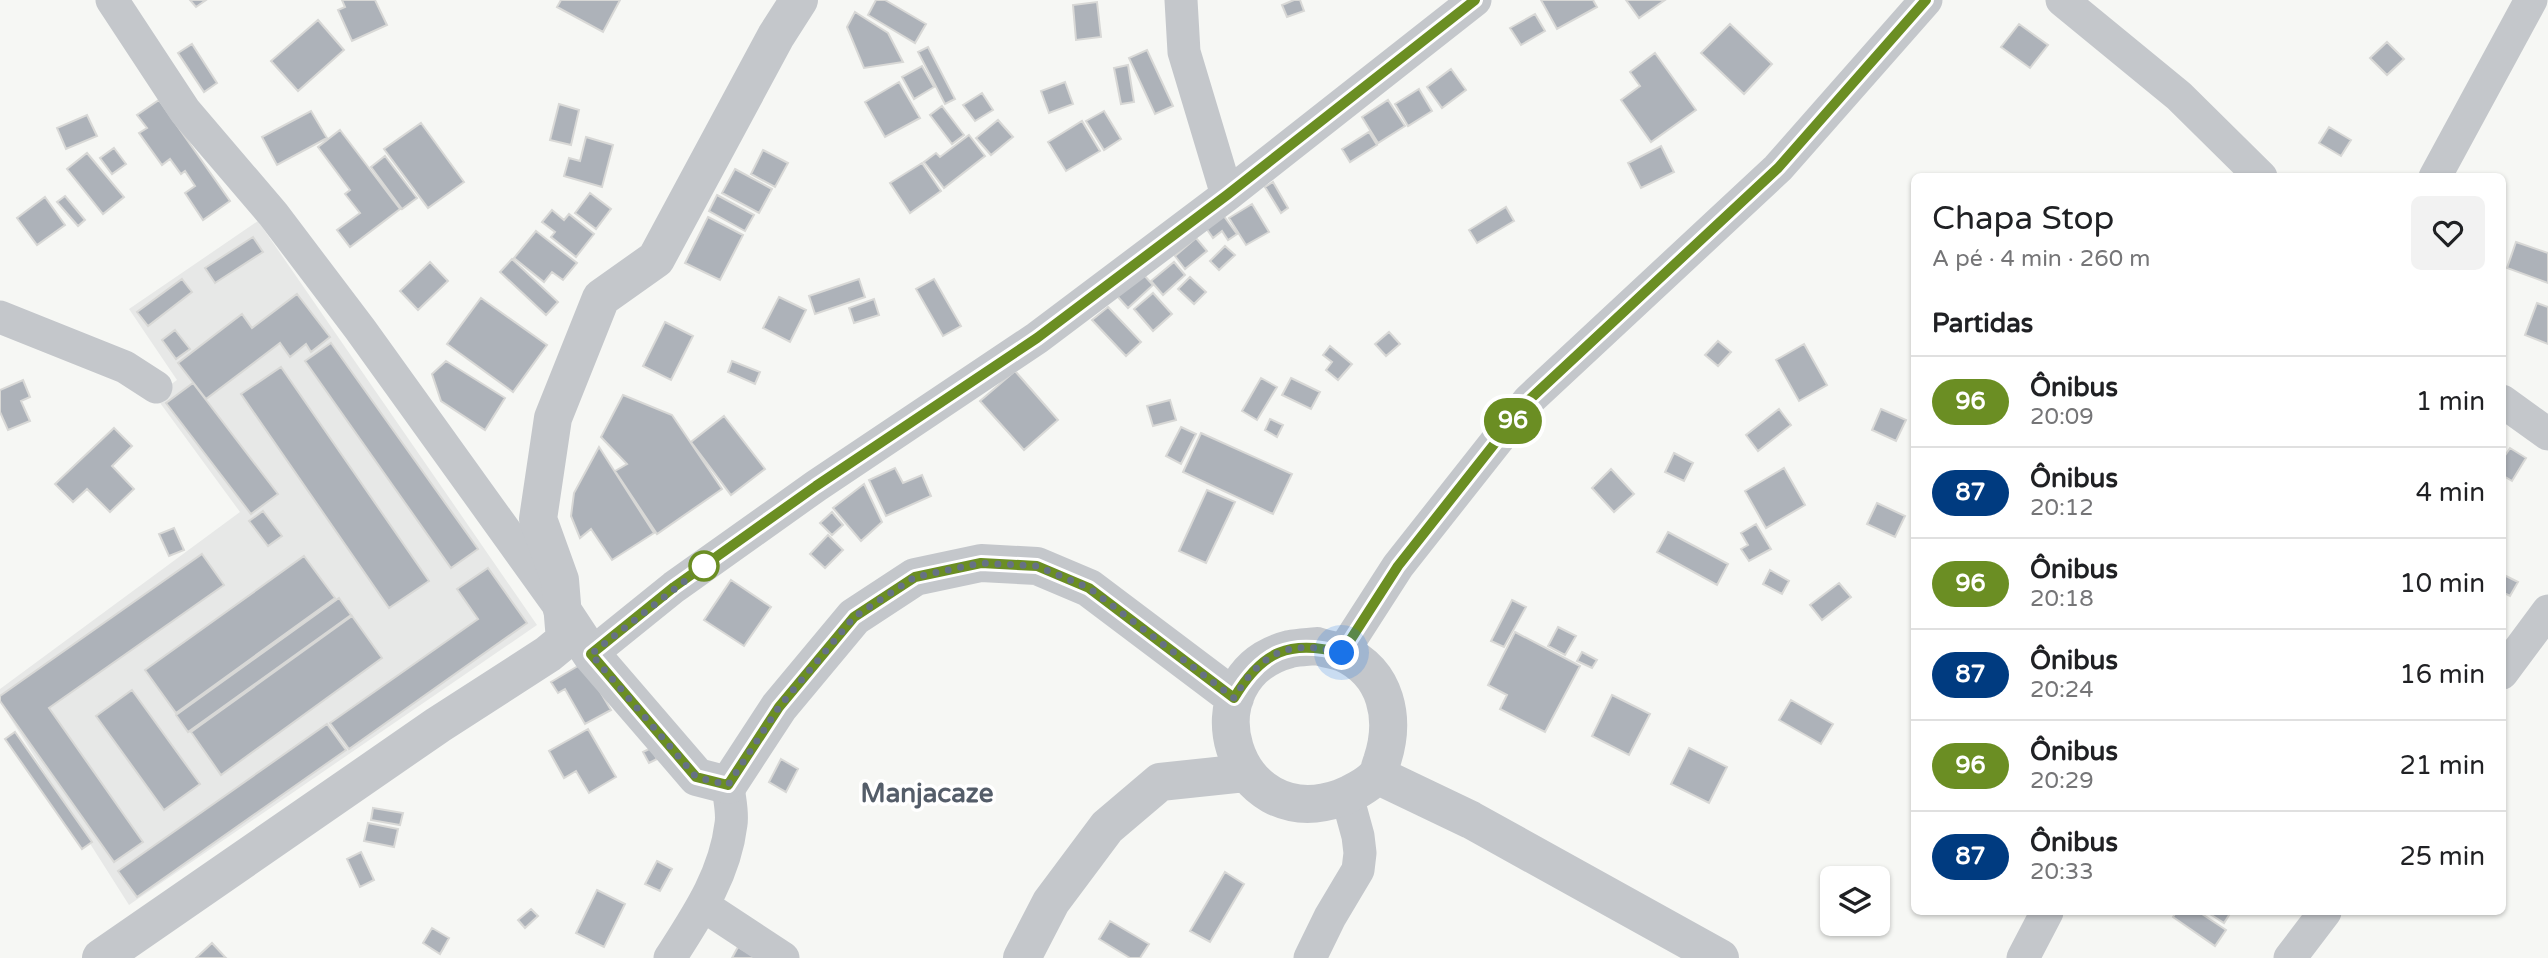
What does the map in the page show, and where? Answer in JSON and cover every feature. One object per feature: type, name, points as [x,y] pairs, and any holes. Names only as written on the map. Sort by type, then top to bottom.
[{"type":"street","points":[[112,0],[185,111],[273,214],[360,329],[591,654],[696,777],[728,785]]},
{"type":"street","points":[[101,958],[565,640],[560,580],[538,519],[553,418],[601,298],[656,259],[776,36],[799,0]]},
{"type":"street","points":[[1181,0],[1184,52],[1227,195]]},
{"type":"street","points":[[591,654],[674,587],[905,424],[1037,338],[1227,195],[1475,0]]},
{"type":"street","points":[[1342,653],[1398,566],[1529,400],[1778,168],[1926,0]]},
{"type":"street","points":[[2062,0],[2179,96],[2257,173]]},
{"type":"street","points":[[2437,173],[2531,0]]},
{"type":"street","points":[[0,317],[125,367],[156,387]]},
{"type":"street","points":[[2506,404],[2548,434]]},
{"type":"street","points":[[670,958],[704,906],[723,863],[732,822],[728,785],[779,707],[854,617],[915,577],[981,563],[1037,566],[1089,588],[1234,698]]},
{"type":"street","points":[[2506,668],[2548,611]]},
{"type":"street","points":[[1310,958],[1358,870],[1362,785],[1388,742],[1389,715],[1381,690],[1365,668],[1342,653],[1317,646],[1291,648],[1267,658],[1247,676],[1234,698],[1230,723],[1234,750],[1245,773],[1261,789],[1281,800],[1303,805],[1326,803],[1362,785],[1471,820],[1720,958]]},
{"type":"street","points":[[1022,958],[1051,902],[1107,827],[1160,782],[1245,773]]},
{"type":"street","points":[[704,906],[783,958]]},
{"type":"street","points":[[2023,958],[2045,915]]},
{"type":"street","points":[[2290,958],[2323,915]]},
{"type":"shaded area","points":[[258,221],[537,625],[129,905],[0,702],[0,689],[240,512],[155,396],[177,380],[129,309]]},
{"type":"building","points":[[190,0],[206,0],[196,7]]},
{"type":"building","points":[[342,0],[375,0],[387,25],[352,41],[338,10],[345,7]]},
{"type":"building","points":[[561,0],[620,0],[603,32],[557,7]]},
{"type":"building","points":[[876,0],[885,0],[926,24],[915,43],[868,15]]},
{"type":"building","points":[[1300,0],[1304,11],[1287,17],[1282,5]]},
{"type":"building","points":[[1541,0],[1593,0],[1597,7],[1557,29]]},
{"type":"building","points":[[1626,0],[1665,0],[1639,18]]},
{"type":"building","points":[[1097,2],[1101,37],[1076,40],[1073,5]]},
{"type":"building","points":[[855,12],[888,33],[903,62],[864,68],[847,27]]},
{"type":"building","points":[[1535,14],[1545,31],[1521,45],[1510,28]]},
{"type":"building","points":[[318,20],[344,50],[298,91],[271,61]]},
{"type":"building","points":[[1730,24],[1772,64],[1744,94],[1701,53]]},
{"type":"building","points":[[2019,24],[2048,45],[2030,68],[2001,47]]},
{"type":"building","points":[[2387,42],[2404,59],[2387,75],[2370,58]]},
{"type":"building","points":[[192,44],[217,83],[204,92],[178,53]]},
{"type":"building","points":[[928,47],[955,99],[945,104],[918,52]]},
{"type":"building","points":[[1147,50],[1173,106],[1155,114],[1129,58]]},
{"type":"building","points":[[1655,53],[1696,110],[1651,142],[1621,100],[1640,86],[1630,72]]},
{"type":"building","points":[[1128,65],[1134,102],[1121,104],[1114,68]]},
{"type":"building","points":[[922,66],[934,87],[914,99],[902,77]]},
{"type":"building","points":[[1451,69],[1466,90],[1442,108],[1427,87]]},
{"type":"building","points":[[899,82],[920,118],[885,137],[865,102]]},
{"type":"building","points":[[1065,82],[1073,104],[1049,113],[1041,91]]},
{"type":"building","points":[[1419,89],[1432,111],[1408,126],[1395,104]]},
{"type":"building","points":[[982,93],[993,110],[975,121],[963,105]]},
{"type":"building","points":[[159,100],[230,201],[203,220],[185,193],[195,186],[185,171],[181,174],[170,159],[162,165],[139,133],[147,128],[137,115]]},
{"type":"building","points":[[1388,100],[1405,126],[1378,143],[1362,117]]},
{"type":"building","points":[[559,104],[579,110],[571,145],[550,140]]},
{"type":"building","points":[[942,106],[964,135],[952,144],[930,115]]},
{"type":"building","points":[[311,111],[327,138],[277,165],[262,137]]},
{"type":"building","points":[[1104,111],[1121,139],[1104,150],[1086,121]]},
{"type":"building","points":[[87,115],[97,136],[66,149],[57,128]]},
{"type":"building","points":[[998,120],[1013,137],[991,155],[976,138]]},
{"type":"building","points":[[1082,121],[1100,151],[1066,171],[1048,142]]},
{"type":"building","points":[[421,123],[464,182],[428,208],[384,149]]},
{"type":"building","points":[[2329,127],[2351,140],[2341,156],[2319,143]]},
{"type":"building","points":[[340,130],[400,209],[350,247],[337,230],[360,213],[345,194],[350,190],[318,147]]},
{"type":"building","points":[[1369,132],[1377,145],[1350,162],[1342,149]]},
{"type":"building","points":[[969,135],[985,156],[944,188],[924,162],[936,153],[940,157]]},
{"type":"building","points":[[586,137],[613,145],[602,187],[564,176],[569,158],[580,161]]},
{"type":"building","points":[[1661,146],[1674,172],[1641,188],[1628,163]]},
{"type":"building","points":[[114,148],[126,164],[112,174],[100,158]]},
{"type":"building","points":[[763,150],[788,163],[775,187],[751,174]]},
{"type":"building","points":[[87,153],[124,197],[103,214],[67,169]]},
{"type":"building","points":[[385,156],[417,198],[402,209],[371,167]]},
{"type":"building","points":[[922,163],[941,191],[910,213],[890,183]]},
{"type":"building","points":[[735,169],[772,189],[759,213],[722,193]]},
{"type":"building","points":[[1273,182],[1288,208],[1281,213],[1265,187]]},
{"type":"building","points":[[590,193],[611,209],[596,229],[575,213]]},
{"type":"building","points":[[717,195],[754,215],[745,231],[709,211]]},
{"type":"building","points":[[65,196],[85,220],[78,226],[57,202]]},
{"type":"building","points":[[45,197],[65,225],[37,245],[17,218]]},
{"type":"building","points":[[1252,204],[1269,232],[1246,245],[1229,218]]},
{"type":"building","points":[[1506,207],[1514,221],[1477,243],[1469,230]]},
{"type":"building","points":[[552,210],[564,220],[569,214],[594,234],[576,257],[551,237],[555,232],[542,222]]},
{"type":"building","points":[[1223,215],[1237,234],[1228,240],[1222,231],[1213,238],[1206,228]]},
{"type":"building","points":[[708,217],[743,235],[720,280],[685,263]]},
{"type":"building","points":[[536,231],[577,263],[563,280],[552,272],[544,282],[514,258]]},
{"type":"building","points":[[253,237],[263,252],[215,283],[205,268]]},
{"type":"building","points":[[1196,238],[1207,251],[1185,269],[1175,256]]},
{"type":"building","points":[[2516,242],[2548,253],[2548,283],[2507,268]]},
{"type":"building","points":[[1225,246],[1235,255],[1219,270],[1210,261]]},
{"type":"building","points":[[512,259],[558,302],[546,315],[500,272]]},
{"type":"building","points":[[430,262],[448,281],[418,310],[400,291]]},
{"type":"building","points":[[1174,262],[1185,275],[1163,295],[1151,281]]},
{"type":"building","points":[[1142,273],[1153,285],[1128,308],[1117,296]]},
{"type":"building","points":[[1190,277],[1206,292],[1194,304],[1178,289]]},
{"type":"building","points":[[182,279],[192,292],[148,326],[137,312]]},
{"type":"building","points":[[859,279],[865,297],[815,314],[809,296]]},
{"type":"building","points":[[934,279],[961,326],[943,336],[916,289]]},
{"type":"building","points":[[1153,293],[1172,314],[1153,331],[1134,309]]},
{"type":"building","points":[[297,294],[330,337],[311,352],[306,344],[290,357],[280,343],[206,399],[178,363],[242,314],[252,328]]},
{"type":"building","points":[[779,297],[806,310],[790,342],[763,328]]},
{"type":"building","points":[[481,298],[547,345],[513,392],[447,344]]},
{"type":"building","points":[[874,299],[879,315],[854,323],[849,308]]},
{"type":"building","points":[[2537,303],[2548,307],[2548,344],[2525,335]]},
{"type":"building","points":[[1108,307],[1141,342],[1126,356],[1092,320]]},
{"type":"building","points":[[665,322],[693,336],[671,380],[643,366]]},
{"type":"building","points":[[175,330],[190,349],[176,359],[162,340]]},
{"type":"building","points":[[1389,332],[1400,344],[1386,356],[1375,344]]},
{"type":"building","points":[[1718,341],[1731,352],[1718,366],[1705,355]]},
{"type":"building","points":[[331,343],[478,549],[451,568],[305,361]]},
{"type":"building","points":[[1804,344],[1827,385],[1799,401],[1776,360]]},
{"type":"building","points":[[1330,346],[1352,364],[1338,380],[1326,370],[1332,362],[1323,355]]},
{"type":"building","points":[[446,361],[505,398],[485,430],[441,401],[432,374]]},
{"type":"building","points":[[732,361],[760,372],[755,384],[728,372]]},
{"type":"building","points":[[281,367],[429,581],[389,608],[241,394]]},
{"type":"building","points":[[1015,371],[1058,420],[1024,450],[980,401]]},
{"type":"building","points":[[1261,378],[1277,387],[1257,420],[1242,411]]},
{"type":"building","points":[[1291,378],[1320,392],[1311,409],[1282,395]]},
{"type":"building","points":[[23,380],[30,397],[21,401],[30,421],[8,430],[0,412],[0,390]]},
{"type":"building","points":[[193,383],[278,494],[251,514],[166,403]]},
{"type":"building","points":[[623,395],[672,415],[722,489],[657,534],[615,471],[627,464],[601,437]]},
{"type":"building","points":[[1170,400],[1176,420],[1153,426],[1147,406]]},
{"type":"building","points":[[1779,409],[1791,425],[1758,451],[1746,435]]},
{"type":"building","points":[[1881,409],[1906,420],[1896,441],[1872,430]]},
{"type":"building","points":[[724,416],[765,469],[731,495],[691,442]]},
{"type":"building","points":[[1270,419],[1283,425],[1277,437],[1265,430]]},
{"type":"building","points":[[1181,427],[1196,434],[1181,464],[1166,456]]},
{"type":"building","points":[[114,428],[132,446],[112,466],[134,489],[110,512],[87,489],[73,502],[55,484]]},
{"type":"building","points":[[1201,433],[1292,474],[1273,514],[1183,472]]},
{"type":"building","points":[[599,447],[654,533],[612,560],[591,529],[580,538],[571,516],[574,493]]},
{"type":"building","points":[[2510,448],[2526,458],[2512,481],[2506,477],[2506,454]]},
{"type":"building","points":[[1674,453],[1693,463],[1684,481],[1665,472]]},
{"type":"building","points":[[895,468],[903,483],[922,475],[931,496],[886,516],[869,480]]},
{"type":"building","points":[[1784,468],[1805,505],[1766,528],[1745,491]]},
{"type":"building","points":[[1611,469],[1634,494],[1614,512],[1592,488]]},
{"type":"building","points":[[864,484],[882,522],[861,541],[833,508]]},
{"type":"building","points":[[1207,490],[1235,502],[1206,563],[1179,551]]},
{"type":"building","points":[[1877,503],[1905,516],[1895,537],[1867,524]]},
{"type":"building","points":[[263,511],[282,536],[268,546],[249,521]]},
{"type":"building","points":[[832,512],[843,525],[832,535],[820,523]]},
{"type":"building","points":[[1756,524],[1771,549],[1749,561],[1741,549],[1748,545],[1741,533]]},
{"type":"building","points":[[174,528],[184,550],[169,556],[159,534]]},
{"type":"building","points":[[1668,532],[1728,564],[1717,585],[1657,552]]},
{"type":"building","points":[[828,535],[843,550],[825,568],[810,554]]},
{"type":"building","points":[[202,554],[224,585],[49,708],[143,842],[114,862],[0,701],[0,696]]},
{"type":"building","points":[[304,556],[335,598],[176,713],[145,670]]},
{"type":"building","points":[[488,568],[527,623],[349,749],[330,723],[478,619],[457,589]]},
{"type":"building","points":[[1770,570],[1789,581],[1782,594],[1763,584]]},
{"type":"building","points":[[2506,576],[2518,582],[2510,596],[2506,594]]},
{"type":"building","points":[[731,580],[771,607],[744,646],[704,620]]},
{"type":"building","points":[[1839,583],[1851,597],[1822,620],[1810,605]]},
{"type":"building","points":[[339,598],[351,615],[188,732],[176,715]]},
{"type":"building","points":[[1512,600],[1526,607],[1504,647],[1491,641]]},
{"type":"building","points":[[352,616],[382,658],[221,775],[191,732]]},
{"type":"building","points":[[1558,627],[1576,636],[1565,655],[1548,646]]},
{"type":"building","points":[[1515,632],[1580,666],[1545,732],[1500,709],[1507,695],[1488,685]]},
{"type":"building","points":[[1582,652],[1597,660],[1592,668],[1577,661]]},
{"type":"building","points":[[583,663],[611,710],[585,724],[565,689],[558,693],[551,682]]},
{"type":"building","points":[[132,690],[200,784],[164,810],[96,716]]},
{"type":"building","points":[[1612,695],[1650,714],[1629,755],[1592,736]]},
{"type":"building","points":[[1791,700],[1833,724],[1821,744],[1779,720]]},
{"type":"building","points":[[327,724],[346,750],[137,897],[118,871]]},
{"type":"building","points":[[588,729],[616,777],[589,793],[576,771],[564,778],[549,751]]},
{"type":"building","points":[[15,732],[92,842],[82,849],[5,739]]},
{"type":"building","points":[[651,748],[657,759],[649,763],[643,752]]},
{"type":"building","points":[[1689,748],[1727,767],[1709,803],[1671,784]]},
{"type":"building","points":[[781,759],[798,769],[786,792],[769,782]]},
{"type":"building","points":[[373,808],[403,813],[400,825],[371,820]]},
{"type":"building","points":[[368,823],[398,829],[394,847],[364,841]]},
{"type":"building","points":[[361,852],[374,880],[360,887],[347,859]]},
{"type":"building","points":[[657,861],[672,869],[660,891],[645,884]]},
{"type":"building","points":[[1225,872],[1244,884],[1210,942],[1190,931]]},
{"type":"building","points":[[597,890],[625,904],[604,947],[576,933]]},
{"type":"building","points":[[531,909],[538,916],[525,928],[518,920]]},
{"type":"building","points":[[2204,915],[2226,930],[2215,946],[2173,917]]},
{"type":"building","points":[[2212,915],[2229,915],[2224,923]]},
{"type":"building","points":[[1110,921],[1149,944],[1140,958],[1130,958],[1099,939]]},
{"type":"building","points":[[432,928],[449,938],[440,954],[423,943]]},
{"type":"building","points":[[212,943],[226,958],[196,958]]},
{"type":"building","points":[[738,947],[757,958],[732,958]]},
{"type":"bus line","name":"96","points":[[1475,0],[1227,195],[1037,338],[816,486],[674,587],[591,654],[696,777],[728,785],[779,707],[854,617],[915,577],[981,563],[1037,566],[1089,588],[1234,698],[1247,676],[1267,658],[1291,648],[1317,646],[1342,653],[1398,566],[1529,400],[1778,168],[1926,0]]},
{"type":"district","name":"Manjacaze","points":[[927,793]]},
{"type":"route","points":[[704,566],[591,654],[696,777],[728,785],[779,707],[854,617],[915,577],[981,563],[1037,566],[1089,588],[1234,698],[1247,676],[1267,658],[1291,648],[1317,646],[1342,653]]}]
